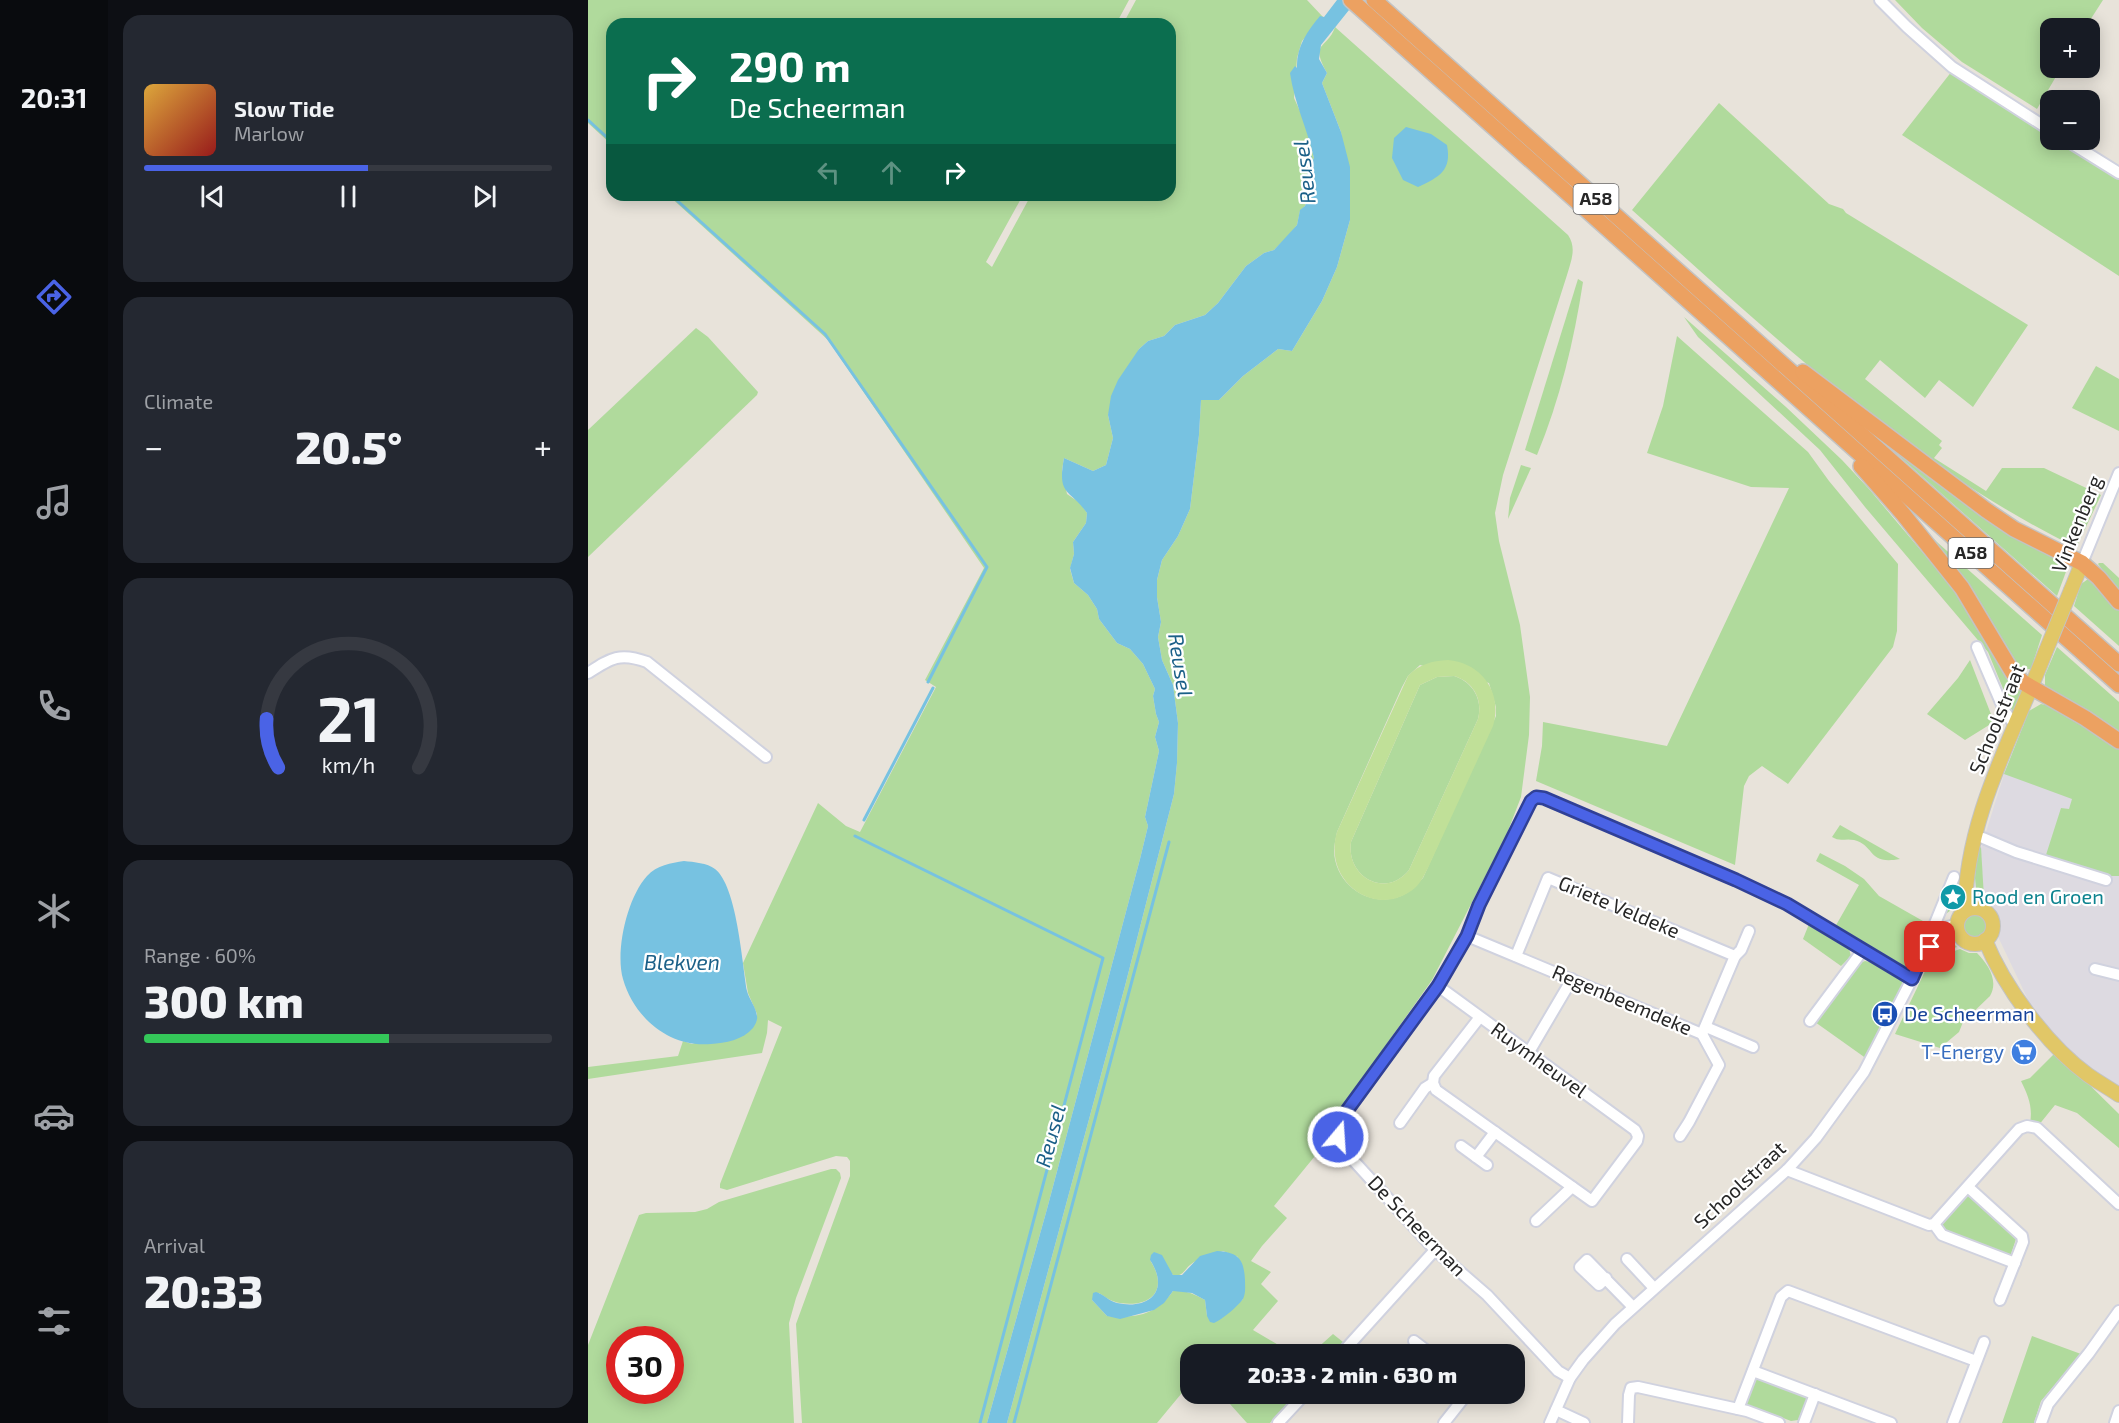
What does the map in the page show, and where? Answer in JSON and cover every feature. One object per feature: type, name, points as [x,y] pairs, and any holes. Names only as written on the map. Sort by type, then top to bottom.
[{"type":"highway","name":"A58","points":[[1374,0],[2119,664]]},
{"type":"highway","name":"A58","points":[[1354,3],[2119,685]]},
{"type":"highway","name":"A58","points":[[1728,317],[1986,510],[2014,529],[2082,563],[2099,578],[2119,602]]},
{"type":"highway","name":"A58","points":[[1822,421],[1904,514],[1962,588],[2007,664],[2019,679],[2119,741]]},
{"type":"main road","name":"Vinkenberg","points":[[2071,590],[2082,563]]},
{"type":"main road","name":"Schoolstraat","points":[[1971,909],[1969,865],[1977,822],[2071,590]]},
{"type":"main road","points":[[1971,909],[1988,913],[1992,922],[1991,933],[1980,942],[1965,941],[1958,929],[1959,918],[1971,909]]},
{"type":"main road","points":[[1980,942],[2001,976],[2034,1021],[2099,1089],[2119,1106]]},
{"type":"main road","points":[[2089,1076],[2119,1095]]},
{"type":"street","points":[[1880,0],[1952,67],[2040,123]]},
{"type":"street","points":[[2082,150],[2119,173]]},
{"type":"street","name":"Vinkenberg","points":[[2082,563],[2119,472]]},
{"type":"street","points":[[1977,646],[2005,712],[2011,720],[2017,723]]},
{"type":"street","points":[[588,673],[611,658],[631,656],[647,662],[766,757]]},
{"type":"street","name":"De Scheerman","points":[[1570,1378],[1558,1371],[1487,1295],[1435,1250],[1343,1149],[1338,1137],[1338,1126],[1343,1116],[1438,986],[1467,936],[1499,864],[1531,801],[1536,797],[1544,798],[1736,880],[1802,912],[1912,979]]},
{"type":"street","points":[[1983,838],[2016,852],[2106,880]]},
{"type":"street","name":"Schoolstraat","points":[[1550,1423],[1570,1378],[1596,1344],[1633,1307],[1787,1170],[1831,1120],[1864,1072],[1912,979],[1928,939],[1938,936],[1934,926],[1954,877]]},
{"type":"street","name":"Griete Veldeke","points":[[1516,956],[1548,878],[1735,956]]},
{"type":"street","points":[[1938,936],[1958,929]]},
{"type":"street","points":[[1704,1031],[1735,956],[1741,950],[1749,931]]},
{"type":"street","name":"Regenbeemdeke","points":[[1467,936],[1704,1031],[1753,1047]]},
{"type":"street","points":[[1810,1021],[1863,950]]},
{"type":"street","points":[[2095,969],[2119,975]]},
{"type":"street","points":[[1529,1052],[1572,979]]},
{"type":"street","name":"Ruymheuvel","points":[[1438,986],[1635,1130],[1638,1136],[1637,1141],[1592,1201],[1572,1187]]},
{"type":"street","points":[[1480,1017],[1434,1076],[1433,1083],[1436,1090],[1572,1187],[1536,1221]]},
{"type":"street","name":"Regenbeemdeke","points":[[1680,1136],[1719,1065],[1704,1031]]},
{"type":"street","points":[[1400,1123],[1425,1088],[1433,1083]]},
{"type":"street","points":[[1787,1170],[1924,1224],[1934,1224],[2019,1129],[2027,1126],[2037,1128],[2119,1204]]},
{"type":"street","points":[[1476,1157],[1495,1132]]},
{"type":"street","points":[[1461,1146],[1487,1165]]},
{"type":"street","points":[[1968,1187],[2022,1236],[2023,1242],[2000,1300]]},
{"type":"street","points":[[1934,1224],[1942,1235],[2015,1263]]},
{"type":"street","points":[[1350,1344],[1435,1250]]},
{"type":"street","points":[[1627,1259],[1654,1288]]},
{"type":"street","points":[[1606,1278],[1633,1307]]},
{"type":"street","points":[[1738,1409],[1781,1297],[1788,1291],[1976,1361]]},
{"type":"street","points":[[2041,1423],[2048,1404],[2119,1311]]},
{"type":"street","points":[[1414,1341],[1418,1344]]},
{"type":"street","points":[[1953,1423],[1984,1342]]},
{"type":"street","points":[[1753,1371],[1891,1423]]},
{"type":"street","points":[[1628,1423],[1629,1395],[1631,1388],[1638,1387],[1738,1409],[1779,1423]]},
{"type":"street","points":[[1804,1423],[1815,1394]]},
{"type":"street","points":[[1278,1423],[1296,1404]]},
{"type":"street","points":[[1444,1423],[1459,1404]]},
{"type":"street","points":[[1556,1410],[1584,1423]]},
{"type":"street","points":[[2115,1423],[2119,1411]]},
{"type":"shaded area","points":[[2006,768],[2119,810],[2119,1096],[2042,1029],[1971,880]]},
{"type":"green space","points":[[588,0],[1129,0],[1119,18],[606,18],[606,140],[588,123]]},
{"type":"green space","points":[[1136,0],[1307,0],[1323,17],[1302,41],[1297,58],[1294,98],[1304,120],[1314,158],[1313,161],[1310,158],[1308,148],[1303,149],[1307,168],[1308,198],[1300,211],[1297,225],[1289,235],[1274,250],[1264,253],[1246,266],[1218,303],[1205,315],[1175,325],[1164,336],[1148,341],[1139,349],[1108,415],[1113,438],[1106,465],[1093,471],[1064,458],[1062,470],[1067,494],[1080,503],[1087,513],[1086,523],[1073,542],[1074,554],[1070,569],[1074,583],[1088,595],[1097,609],[1099,619],[1117,643],[1130,649],[1143,664],[1155,689],[1153,696],[1159,722],[1155,737],[1159,751],[1145,817],[1148,826],[1140,859],[1047,1209],[987,1423],[802,1423],[796,1324],[850,1176],[850,1161],[847,1157],[836,1156],[727,1190],[720,1188],[782,1027],[768,1020],[762,1053],[588,1079],[588,1067],[678,1056],[683,1041],[692,1044],[756,1022],[757,1014],[748,993],[743,963],[818,803],[846,826],[860,832],[936,687],[925,680],[984,568],[828,340],[675,201],[1020,201],[986,262],[992,267],[1028,201],[1176,201],[1176,18],[1126,18]]},
{"type":"green space","points":[[1895,0],[2103,0],[2091,18],[2040,18],[2040,78],[2055,78],[2048,90],[2040,90],[2040,104],[2037,109],[1962,62],[1922,28]]},
{"type":"green space","points":[[1335,27],[1571,240],[1570,265],[1503,475],[1495,513],[1499,541],[1520,625],[1530,697],[1529,735],[1521,797],[1506,836],[1432,980],[1340,1110],[1334,1120],[1333,1134],[1274,1206],[1287,1218],[1251,1261],[1271,1272],[1261,1284],[1278,1301],[1253,1330],[1277,1344],[1180,1344],[1180,1395],[1157,1423],[1007,1423],[1125,986],[1174,794],[1178,723],[1173,685],[1162,660],[1158,637],[1161,622],[1157,580],[1162,560],[1178,536],[1190,509],[1201,399],[1219,400],[1243,376],[1278,349],[1292,351],[1322,301],[1337,267],[1350,220],[1341,132],[1322,83],[1327,73],[1320,55],[1322,46]],"holes":[[[1420,665],[1489,683],[1496,707],[1496,716],[1423,878],[1410,891],[1389,899],[1377,899],[1356,891],[1340,874],[1336,863],[1334,851],[1337,832],[1408,676]],[[1223,1251],[1238,1257],[1243,1299],[1222,1318],[1207,1316],[1205,1300],[1182,1291],[1173,1291],[1159,1306],[1136,1316],[1107,1316],[1092,1300],[1099,1293],[1117,1302],[1131,1304],[1149,1299],[1157,1288],[1158,1280],[1150,1260],[1175,1276],[1197,1260]]]},
{"type":"green space","points":[[1952,71],[2040,128],[2040,150],[2075,150],[2119,177],[2119,276],[1902,135]]},
{"type":"green space","points":[[1719,103],[1829,204],[1843,209],[2028,325],[1973,407],[1939,380],[1925,398],[1880,360],[1865,379],[1942,441],[1939,445],[1942,448],[1934,458],[1986,491],[2002,468],[2044,468],[2101,495],[2078,544],[2073,546],[2012,513],[1953,476],[1896,435],[1788,348],[1632,210]]},
{"type":"green space","points":[[1578,279],[1583,282],[1571,348],[1553,413],[1537,455],[1525,450]]},
{"type":"green space","points":[[1684,317],[1842,460],[1956,592],[2023,690],[2012,713],[2006,710],[2005,705],[2009,703],[1988,652],[1865,507],[1820,450],[1698,337]]},
{"type":"green space","points":[[696,328],[708,337],[758,392],[757,395],[588,557],[588,430]]},
{"type":"green space","points":[[1677,336],[1808,452],[1898,564],[1897,631],[1893,647],[1788,784],[1762,766],[1749,776],[1744,786],[1735,865],[1536,781],[1542,746],[1543,722],[1667,746],[1789,488],[1751,487],[1647,453],[1663,406]]},
{"type":"green space","points":[[2096,366],[2119,379],[2119,431],[2072,408]]},
{"type":"green space","points":[[1882,441],[2065,559],[2067,569],[2057,596]]},
{"type":"green space","points":[[1521,465],[1531,468],[1508,519],[1510,498]]},
{"type":"green space","points":[[1920,527],[2042,635],[2031,669],[2018,667]]},
{"type":"green space","points":[[2103,563],[2119,578],[2119,591],[2098,564]]},
{"type":"green space","points":[[2091,577],[2119,608],[2119,646],[2074,606],[2081,584]]},
{"type":"green space","points":[[2057,647],[2119,702],[2119,739],[2052,694],[2045,686],[2045,675]]},
{"type":"green space","points":[[1448,660],[1471,667],[1487,682],[1495,702],[1493,726],[1420,883],[1401,896],[1386,900],[1370,898],[1345,881],[1338,867],[1335,850],[1337,832],[1408,676],[1431,662]],"holes":[[[1454,676],[1472,687],[1478,699],[1478,719],[1409,870],[1400,879],[1390,883],[1370,880],[1361,874],[1355,865],[1351,854],[1351,842],[1420,685],[1437,677]]]},
{"type":"green space","points":[[1970,660],[1994,722],[1965,740],[1927,714],[1958,678]]},
{"type":"green space","points":[[1454,676],[1471,687],[1475,693],[1479,705],[1478,719],[1409,870],[1400,879],[1390,883],[1370,880],[1361,874],[1355,865],[1351,854],[1351,842],[1420,685],[1437,677]]},
{"type":"green space","points":[[2041,704],[2054,707],[2119,749],[2119,876],[2103,876],[2045,858],[2061,808],[2069,809],[2072,799],[2004,774],[2029,711]]},
{"type":"green space","points":[[1840,825],[1900,859],[1882,859],[1861,843],[1832,837]]},
{"type":"green space","points":[[1981,847],[1984,898],[1977,896],[1975,878],[1977,850]]},
{"type":"green space","points":[[1820,853],[1864,879],[1879,896],[1930,925],[1910,965],[1902,967],[1835,927],[1859,885],[1816,861]]},
{"type":"green space","points":[[1953,886],[1958,888],[1956,902],[1949,911],[1941,916]]},
{"type":"green space","points":[[1974,914],[1982,918],[1986,926],[1982,934],[1974,938],[1966,934],[1962,926],[1966,918]]},
{"type":"green space","points":[[1809,924],[1849,949],[1851,956],[1841,966],[1803,939]]},
{"type":"green space","points":[[1952,942],[1957,947],[1935,955],[1922,967],[1933,949]]},
{"type":"green space","points":[[1960,949],[1969,953],[1977,953],[1985,962],[1993,979],[1990,996],[1963,1022],[1959,1032],[1940,1048],[1895,1034],[1929,963],[1940,956]]},
{"type":"green space","points":[[1865,961],[1902,980],[1903,984],[1867,1059],[1815,1022],[1857,964]]},
{"type":"green space","points":[[2056,1052],[2119,1114],[2119,1148],[2077,1113],[2055,1105],[2038,1126],[2030,1123],[2029,1101],[2021,1081],[2030,1078]]},
{"type":"green space","points":[[831,1169],[836,1169],[840,1173],[841,1178],[796,1298],[789,1323],[794,1423],[588,1423],[588,1345],[639,1215],[695,1212],[707,1209],[719,1202]]},
{"type":"green space","points":[[1967,1192],[2017,1236],[2011,1254],[2008,1255],[1938,1228],[1940,1221]]},
{"type":"green space","points":[[1333,1334],[1343,1342],[1341,1344],[1322,1344]]},
{"type":"green space","points":[[2032,1336],[2081,1354],[2041,1401],[2034,1423],[2002,1423]]},
{"type":"green space","points":[[1757,1376],[1808,1396],[1798,1420],[1791,1421],[1746,1404]]},
{"type":"green space","points":[[1230,1404],[1288,1404],[1270,1423],[1247,1423]]},
{"type":"water","points":[[1337,0],[1357,0],[1321,45],[1319,59],[1327,73],[1322,83],[1341,132],[1350,167],[1350,220],[1337,267],[1322,301],[1292,351],[1278,349],[1243,376],[1219,400],[1201,400],[1190,509],[1178,536],[1162,560],[1157,580],[1161,622],[1158,637],[1162,660],[1173,685],[1178,723],[1174,794],[1125,986],[1007,1423],[987,1423],[1047,1209],[1140,859],[1148,826],[1145,817],[1159,751],[1155,737],[1159,722],[1153,696],[1155,689],[1143,664],[1130,649],[1117,643],[1099,619],[1097,609],[1088,595],[1074,583],[1070,568],[1074,554],[1073,542],[1086,523],[1087,513],[1063,486],[1064,458],[1093,471],[1106,465],[1113,438],[1108,415],[1111,396],[1118,380],[1139,349],[1148,341],[1164,336],[1175,325],[1205,315],[1218,303],[1246,266],[1264,253],[1274,250],[1297,225],[1300,210],[1305,206],[1308,198],[1307,168],[1303,149],[1305,142],[1313,160],[1314,158],[1294,94],[1290,73],[1295,66],[1297,68],[1300,47],[1307,34],[1320,16],[1324,17]]},
{"type":"water","points":[[1406,127],[1431,134],[1447,145],[1446,167],[1438,176],[1418,187],[1403,180],[1392,158],[1394,138]]},
{"type":"water","name":"Blekven","points":[[684,861],[704,864],[715,869],[729,891],[733,907],[747,991],[755,1009],[757,1021],[749,1032],[728,1042],[696,1044],[682,1041],[656,1028],[636,1006],[623,979],[621,954],[624,925],[634,897],[647,876],[655,869]]},
{"type":"water","points":[[1217,1251],[1231,1253],[1242,1262],[1245,1290],[1243,1299],[1226,1316],[1214,1323],[1210,1322],[1207,1316],[1205,1300],[1192,1293],[1173,1291],[1164,1303],[1154,1310],[1120,1319],[1107,1316],[1092,1300],[1093,1293],[1096,1292],[1117,1303],[1139,1303],[1147,1300],[1157,1289],[1156,1271],[1150,1260],[1154,1252],[1162,1255],[1173,1275],[1182,1275],[1200,1256]]},
{"type":"waterway","points":[[588,120],[606,136]]},
{"type":"waterway","points":[[678,201],[825,334],[987,567],[928,682]]},
{"type":"waterway","points":[[864,820],[933,688]]},
{"type":"waterway","name":"Reusel","points":[[855,836],[1103,958],[980,1423]]},
{"type":"waterway","points":[[1014,1423],[1169,842]]},
{"type":"place","name":"Rood en Groen","points":[[1953,897]]},
{"type":"place","name":"De Scheerman","points":[[1885,1014]]},
{"type":"place","name":"T-Energy","points":[[2024,1052]]},
{"type":"route","points":[[1338,1137],[1338,1126],[1343,1116],[1438,986],[1467,936],[1499,864],[1531,801],[1536,797],[1544,798],[1787,904],[1912,979],[1924,951],[1930,947]]}]
